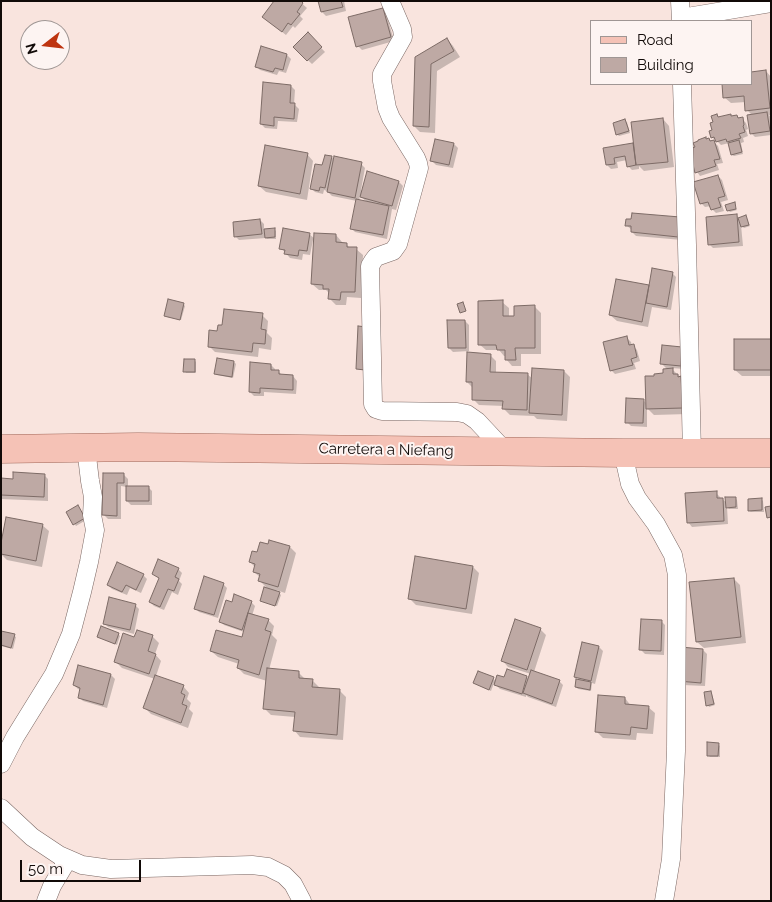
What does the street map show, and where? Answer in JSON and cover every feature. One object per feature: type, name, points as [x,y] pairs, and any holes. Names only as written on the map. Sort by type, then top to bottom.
[{"type":"main road","name":"Carretera a Niefang","points":[[1,449],[138,447],[506,452],[771,453]]},
{"type":"street","points":[[390,1],[404,37],[382,74],[382,81],[387,108],[391,118],[416,158],[419,168],[398,244],[392,251],[376,257],[370,266],[373,404],[376,409],[382,411],[457,412],[467,414],[477,421],[506,452]]},
{"type":"street","points":[[680,13],[771,2]]},
{"type":"street","points":[[682,85],[688,245],[692,453]]},
{"type":"street","points":[[1,764],[15,737],[54,674],[71,634],[90,562],[95,530],[92,515],[93,497],[86,448]]},
{"type":"street","points":[[623,453],[630,484],[637,498],[656,524],[673,556],[677,576],[675,771],[671,860],[664,901]]},
{"type":"street","points":[[1,808],[32,838],[59,855],[82,865],[111,869],[252,865],[268,867],[284,876],[293,884],[302,901]]},
{"type":"street","points":[[46,901],[52,886],[68,859]]},
{"type":"building","points":[[274,1],[301,1],[303,3],[297,12],[300,14],[291,25],[288,23],[282,32],[262,17]]},
{"type":"building","points":[[318,1],[341,1],[343,7],[321,12]]},
{"type":"building","points":[[383,8],[391,37],[356,47],[348,17]]},
{"type":"building","points":[[308,32],[322,47],[307,61],[293,47]]},
{"type":"building","points":[[447,38],[454,51],[431,64],[429,127],[413,126],[415,57]]},
{"type":"building","points":[[261,46],[287,54],[283,70],[275,68],[273,72],[255,67]]},
{"type":"building","points":[[766,70],[770,108],[745,111],[744,96],[723,98],[722,85],[752,85],[752,72]]},
{"type":"building","points":[[263,82],[291,85],[290,103],[295,103],[294,119],[274,117],[274,126],[260,124]]},
{"type":"building","points":[[767,112],[770,131],[750,134],[747,115]]},
{"type":"building","points":[[717,114],[718,117],[731,114],[731,116],[737,115],[738,118],[743,117],[745,132],[739,134],[741,138],[727,142],[726,139],[716,142],[714,137],[711,138],[709,131],[712,130],[710,123],[713,122],[711,116]]},
{"type":"building","points":[[663,118],[668,162],[636,165],[631,122]]},
{"type":"building","points":[[625,119],[629,131],[616,135],[613,123]]},
{"type":"building","points":[[706,137],[710,141],[714,140],[720,159],[714,160],[716,166],[695,173],[689,149],[695,147],[693,143]]},
{"type":"building","points":[[435,139],[454,143],[449,165],[430,161]]},
{"type":"building","points":[[739,140],[742,152],[731,155],[728,143]]},
{"type":"building","points":[[633,143],[636,165],[627,167],[625,156],[614,158],[615,164],[606,165],[603,148]]},
{"type":"building","points":[[265,145],[308,153],[300,194],[258,186]]},
{"type":"building","points":[[325,155],[332,156],[325,188],[320,187],[319,191],[310,189],[315,164],[322,165]]},
{"type":"building","points":[[334,156],[362,162],[355,198],[327,192]]},
{"type":"building","points":[[367,171],[399,181],[392,206],[360,197]]},
{"type":"building","points":[[718,175],[725,196],[718,198],[721,207],[711,210],[708,202],[700,204],[693,182]]},
{"type":"building","points":[[356,199],[389,206],[383,235],[350,229]]},
{"type":"building","points":[[735,202],[736,209],[727,211],[725,205]]},
{"type":"building","points":[[632,213],[680,217],[678,237],[631,232],[631,226],[625,226],[626,219],[631,219]]},
{"type":"building","points":[[737,214],[739,242],[708,245],[706,217]]},
{"type":"building","points":[[746,215],[749,225],[741,227],[738,218]]},
{"type":"building","points":[[260,219],[262,234],[234,237],[233,222]]},
{"type":"building","points":[[275,228],[275,237],[265,238],[264,229]]},
{"type":"building","points":[[283,228],[310,233],[307,251],[299,250],[298,256],[284,254],[285,250],[279,249]]},
{"type":"building","points":[[314,233],[336,234],[336,242],[347,243],[347,247],[357,247],[355,292],[341,292],[340,300],[328,299],[329,289],[323,289],[323,285],[311,284]]},
{"type":"building","points":[[652,268],[673,272],[667,307],[646,303]]},
{"type":"building","points":[[616,279],[649,285],[642,322],[609,315]]},
{"type":"building","points":[[168,299],[184,303],[180,320],[164,316]]},
{"type":"building","points":[[503,300],[503,316],[514,316],[514,306],[535,305],[535,348],[515,348],[516,360],[505,360],[505,350],[497,350],[496,345],[478,345],[478,301]]},
{"type":"building","points":[[463,302],[466,311],[460,313],[457,304]]},
{"type":"building","points":[[224,309],[263,313],[261,329],[266,330],[265,344],[253,343],[252,352],[208,347],[209,330],[217,331],[218,325],[222,325]]},
{"type":"building","points":[[447,320],[465,320],[466,348],[448,348]]},
{"type":"building","points":[[358,326],[367,327],[365,370],[356,369]]},
{"type":"building","points":[[627,336],[629,345],[634,344],[637,357],[631,359],[633,365],[610,371],[603,342]]},
{"type":"building","points":[[734,339],[771,339],[771,370],[734,370]]},
{"type":"building","points":[[662,345],[682,347],[681,366],[660,364]]},
{"type":"building","points":[[467,352],[491,354],[490,372],[528,373],[527,410],[502,409],[503,401],[472,400],[472,382],[466,382]]},
{"type":"building","points":[[217,358],[234,361],[232,377],[214,374]]},
{"type":"building","points":[[184,359],[195,359],[195,372],[183,372]]},
{"type":"building","points":[[250,362],[271,364],[271,370],[279,370],[279,374],[293,375],[293,390],[260,388],[260,393],[249,392]]},
{"type":"building","points":[[532,368],[564,370],[562,415],[529,413]]},
{"type":"building","points":[[673,368],[673,374],[678,374],[678,377],[681,376],[683,408],[646,409],[645,376],[654,376],[654,374],[663,373],[663,369]]},
{"type":"building","points":[[626,398],[644,399],[643,423],[625,423]]},
{"type":"building","points":[[13,472],[45,474],[44,497],[1,495],[1,478],[13,479]]},
{"type":"building","points":[[103,473],[124,473],[124,483],[117,483],[117,516],[102,515]]},
{"type":"building","points":[[126,486],[149,486],[149,501],[126,501]]},
{"type":"building","points":[[717,491],[717,498],[723,498],[724,521],[687,523],[685,493]]},
{"type":"building","points":[[725,497],[736,497],[736,507],[726,508]]},
{"type":"building","points":[[762,498],[762,510],[748,511],[748,499]]},
{"type":"building","points":[[78,505],[85,518],[73,525],[66,512]]},
{"type":"building","points":[[771,506],[771,517],[767,518],[765,507]]},
{"type":"building","points":[[6,517],[43,524],[36,561],[1,554]]},
{"type":"building","points":[[269,540],[290,546],[278,587],[258,581],[260,574],[253,572],[255,564],[249,562],[252,551],[257,552],[260,542],[268,544]]},
{"type":"building","points":[[415,556],[473,566],[466,609],[408,599]]},
{"type":"building","points":[[158,559],[179,568],[175,577],[179,579],[174,591],[168,589],[160,607],[149,602],[159,578],[152,574]]},
{"type":"building","points":[[117,562],[144,574],[136,590],[126,585],[122,592],[107,585]]},
{"type":"building","points":[[204,576],[224,583],[214,615],[194,609]]},
{"type":"building","points":[[734,578],[741,637],[696,642],[689,582]]},
{"type":"building","points":[[264,587],[280,592],[275,606],[260,601]]},
{"type":"building","points":[[234,594],[252,601],[242,630],[219,622],[226,600],[232,602]]},
{"type":"building","points":[[109,597],[136,604],[130,630],[103,624]]},
{"type":"building","points":[[248,613],[269,619],[265,630],[271,632],[259,675],[237,668],[239,660],[210,651],[216,630],[242,637]]},
{"type":"building","points":[[515,619],[541,628],[527,670],[501,661]]},
{"type":"building","points":[[641,619],[662,620],[661,651],[639,650]]},
{"type":"building","points":[[101,626],[119,633],[115,644],[97,637]]},
{"type":"building","points":[[137,630],[153,635],[148,651],[156,654],[149,674],[114,662],[123,633],[134,637]]},
{"type":"building","points":[[1,631],[15,634],[11,648],[1,645]]},
{"type":"building","points":[[582,642],[599,646],[591,681],[574,677]]},
{"type":"building","points":[[680,647],[703,649],[701,683],[678,681]]},
{"type":"building","points":[[78,665],[111,674],[103,705],[78,698],[80,688],[73,685]]},
{"type":"building","points":[[267,668],[299,671],[299,678],[313,679],[312,687],[340,689],[337,735],[293,731],[295,712],[263,709]]},
{"type":"building","points":[[507,669],[527,676],[522,694],[494,685],[497,675],[504,677]]},
{"type":"building","points":[[531,670],[560,680],[552,704],[523,693]]},
{"type":"building","points":[[478,671],[494,677],[489,690],[473,683]]},
{"type":"building","points":[[155,675],[184,685],[181,693],[185,695],[182,704],[187,706],[181,723],[143,708]]},
{"type":"building","points":[[576,679],[591,682],[590,690],[575,687]]},
{"type":"building","points":[[711,691],[714,704],[706,706],[704,692]]},
{"type":"building","points":[[598,695],[625,697],[625,704],[649,706],[647,729],[631,727],[630,735],[595,732]]},
{"type":"building","points":[[707,742],[719,743],[718,756],[707,756]]}]
